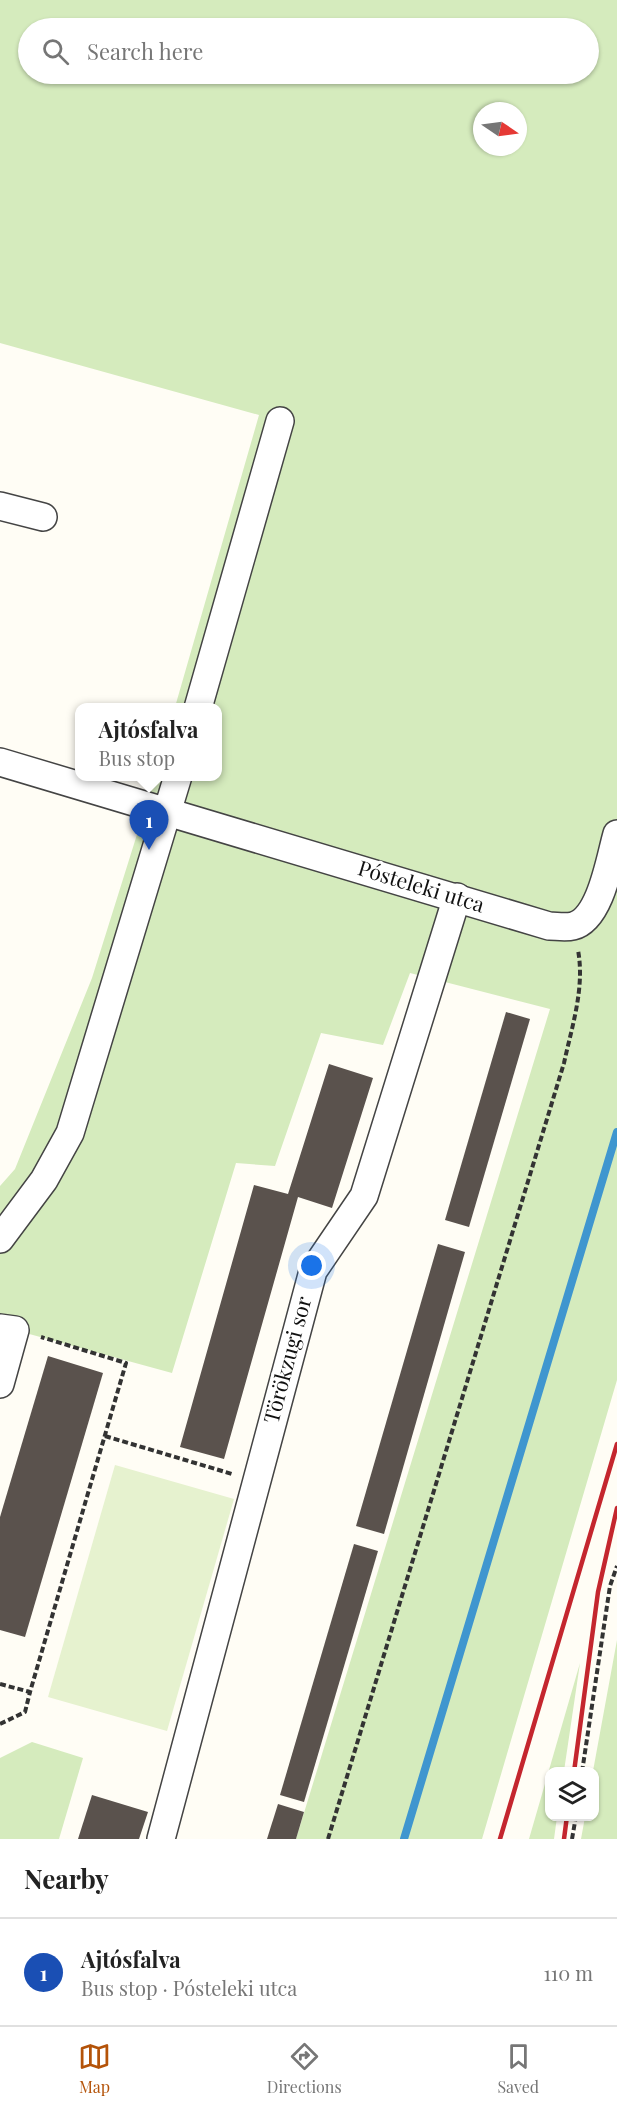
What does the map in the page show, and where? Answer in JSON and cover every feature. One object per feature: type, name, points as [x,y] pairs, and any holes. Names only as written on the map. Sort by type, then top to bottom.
[{"type":"street","points":[[199,703],[280,421]]},
{"type":"street","points":[[0,506],[43,517]]},
{"type":"street","name":"Pósteleki utca","points":[[0,762],[549,926],[574,926]]},
{"type":"street","points":[[0,1239],[44,1180],[70,1133],[177,781]]},
{"type":"street","points":[[574,926],[585,919],[596,903],[617,834]]},
{"type":"street","name":"Törökzugi sor","points":[[161,1839],[312,1270],[364,1196],[457,897]]},
{"type":"street","points":[[0,1384],[7,1329]]},
{"type":"path","points":[[328,1839],[564,1063],[578,999],[581,964],[574,926]]},
{"type":"path","points":[[0,1724],[25,1712],[126,1363],[7,1329]]},
{"type":"path","points":[[105,1436],[256,1481]]},
{"type":"path","points":[[583,1767],[610,1586],[617,1566]]},
{"type":"path","points":[[0,1684],[30,1692]]},
{"type":"path","points":[[572,1839],[575,1821]]},
{"type":"green space","points":[[0,0],[617,0],[617,1380],[482,1839],[296,1839],[550,1009],[410,973],[383,1045],[321,1033],[275,1166],[236,1163],[172,1373],[0,1326],[0,1186],[15,1169],[92,978],[154,781],[222,781],[222,703],[176,703],[259,415],[0,343]]},
{"type":"green space","points":[[115,1465],[234,1499],[167,1731],[48,1697]]},
{"type":"green space","points":[[617,1640],[617,1839],[581,1839],[584,1821],[599,1821],[599,1767],[594,1767]]},
{"type":"green space","points":[[580,1663],[565,1767],[550,1767]]},
{"type":"green space","points":[[32,1742],[83,1758],[59,1839],[0,1839],[0,1758]]},
{"type":"green space","points":[[545,1784],[545,1821],[556,1821],[554,1839],[529,1839]]},
{"type":"building","points":[[506,1012],[530,1019],[469,1227],[445,1220]]},
{"type":"building","points":[[329,1064],[373,1078],[332,1208],[298,1197],[224,1459],[180,1447],[254,1185],[288,1194]]},
{"type":"building","points":[[438,1244],[465,1252],[384,1534],[356,1526]]},
{"type":"building","points":[[48,1356],[103,1373],[25,1637],[0,1630],[0,1517]]},
{"type":"building","points":[[354,1544],[378,1551],[304,1802],[280,1795]]},
{"type":"building","points":[[92,1795],[148,1812],[139,1839],[78,1839]]},
{"type":"building","points":[[278,1804],[304,1812],[296,1839],[267,1839]]},
{"type":"waterway","points":[[404,1839],[617,1132]]},
{"type":"railway","points":[[500,1839],[617,1444]]},
{"type":"railway","points":[[575,1767],[598,1592],[617,1508]]},
{"type":"railway","points":[[564,1839],[566,1821]]},
{"type":"place","name":"Ajtósfalva","points":[[149,850]]}]
